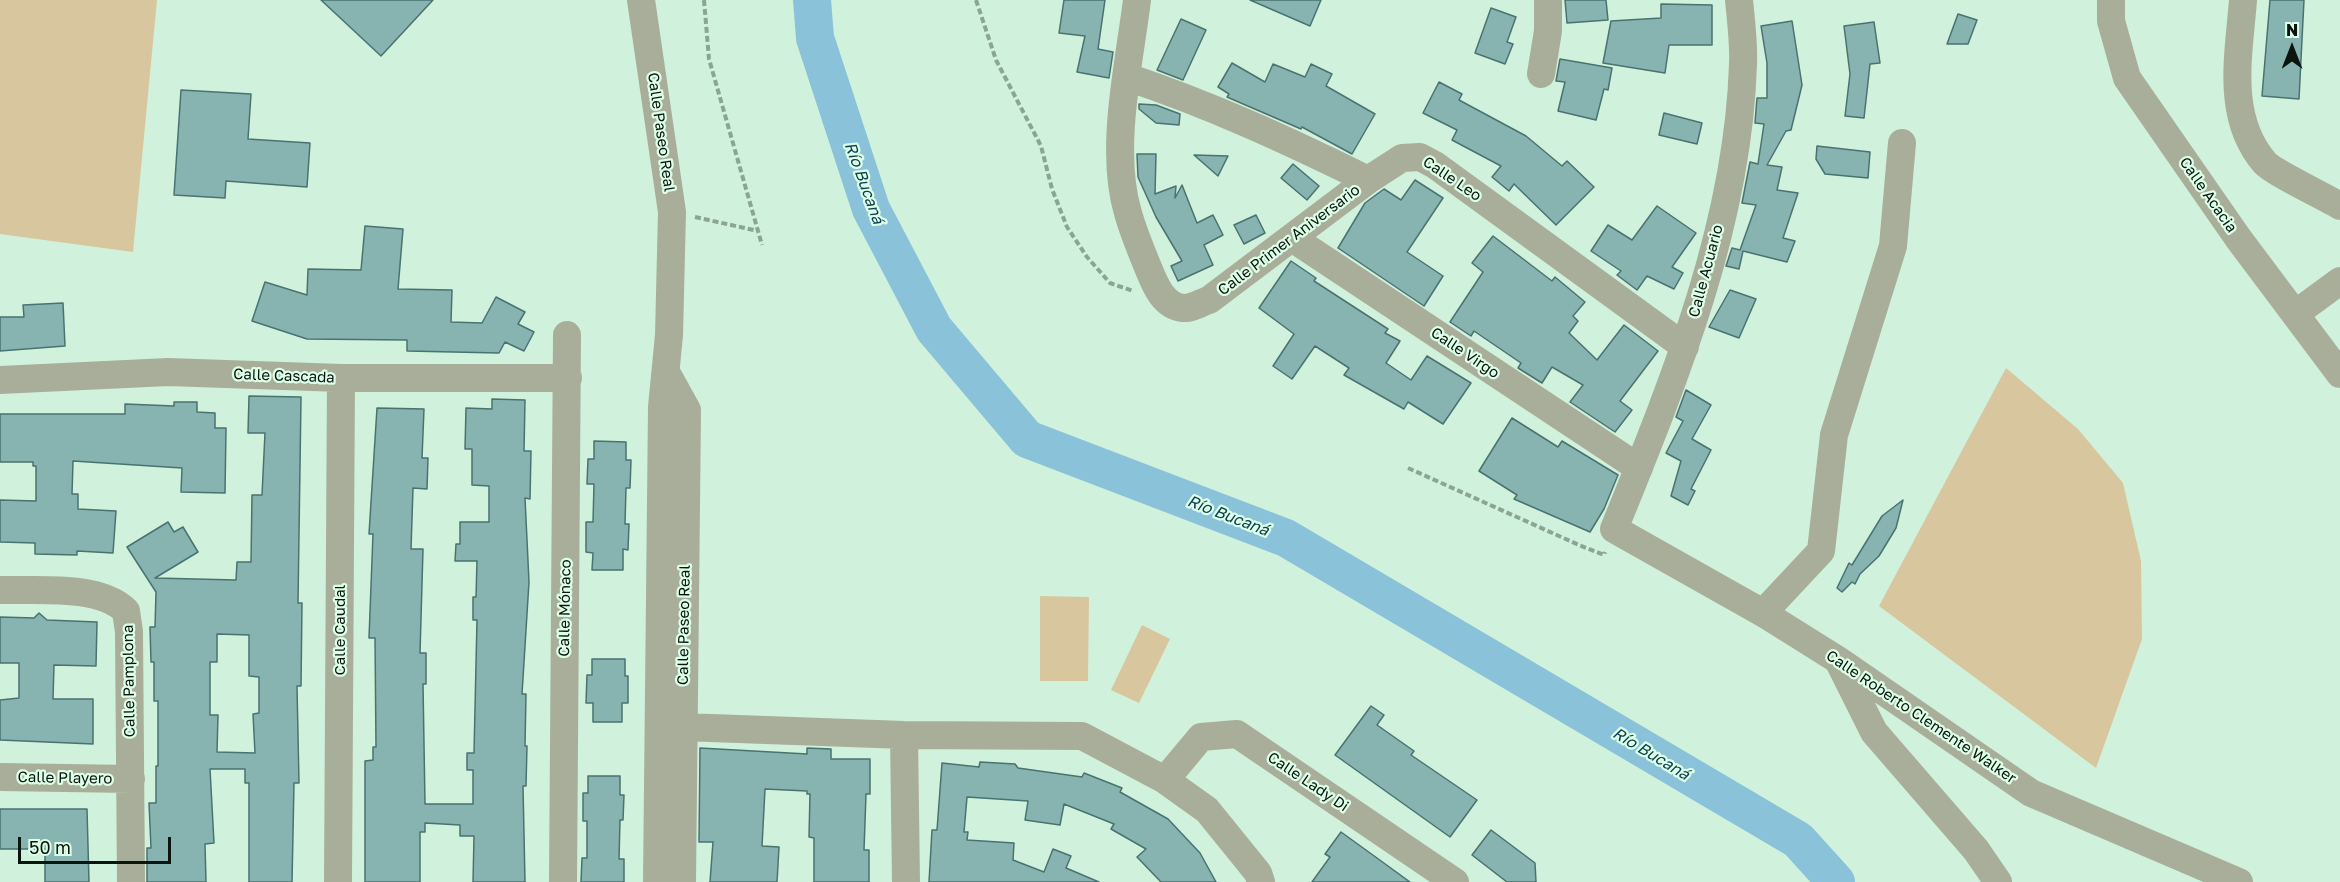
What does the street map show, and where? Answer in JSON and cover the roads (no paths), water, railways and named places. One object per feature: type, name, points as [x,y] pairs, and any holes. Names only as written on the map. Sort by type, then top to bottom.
[{"type":"street","name":"Calle Paseo Real","points":[[641,0],[672,212],[663,407],[657,882]]},
{"type":"street","points":[[1137,0],[1127,77],[1200,102],[1368,180]]},
{"type":"street","points":[[1541,74],[1548,31],[1548,0]]},
{"type":"street","name":"Calle Acuario","points":[[1614,529],[1686,347],[1715,241],[1734,154],[1743,63],[1739,0]]},
{"type":"street","name":"Calle Acacia","points":[[2111,0],[2111,21],[2127,78],[2238,238],[2340,374]]},
{"type":"street","points":[[2243,0],[2236,84],[2242,124],[2265,164],[2340,206]]},
{"type":"street","name":"Calle Primer Aniversario","points":[[1127,77],[1120,151],[1127,212],[1156,286],[1163,297],[1184,308],[1209,300],[1368,180]]},
{"type":"street","points":[[1762,613],[1821,551],[1834,435],[1893,246],[1902,143]]},
{"type":"street","name":"Calle Leo","points":[[1368,180],[1402,158],[1420,157],[1435,165],[1686,347]]},
{"type":"street","name":"Calle Virgo","points":[[1292,238],[1639,468]]},
{"type":"street","points":[[2295,314],[2340,281]]},
{"type":"street","name":"Calle Mónaco","points":[[563,882],[567,335]]},
{"type":"street","name":"Calle Cascada","points":[[0,380],[168,372],[341,378],[568,378]]},
{"type":"street","name":"Calle Paseo Real","points":[[666,372],[687,411],[682,882]]},
{"type":"street","name":"Calle Caudal","points":[[338,882],[341,378]]},
{"type":"street","name":"Calle Roberto Clemente Walker","points":[[1614,529],[1762,613],[1838,660],[2031,793],[2239,882]]},
{"type":"street","name":"Calle Pamplona","points":[[0,590],[96,594],[112,599],[126,611],[129,632],[130,882]]},
{"type":"street","points":[[1838,660],[1874,732],[1976,850],[1998,882]]},
{"type":"street","points":[[683,727],[904,735],[1082,736],[1165,780],[1207,810],[1258,873],[1261,882]]},
{"type":"street","name":"Calle Lady Di","points":[[1165,780],[1201,737],[1237,734],[1455,882]]},
{"type":"street","points":[[904,735],[906,882]]},
{"type":"street","name":"Calle Playero","points":[[0,777],[130,778]]},
{"type":"waterway","name":"Río Bucaná","points":[[812,0],[815,38],[871,209],[934,329],[1027,439],[1286,538],[1798,840],[1836,882]]}]
